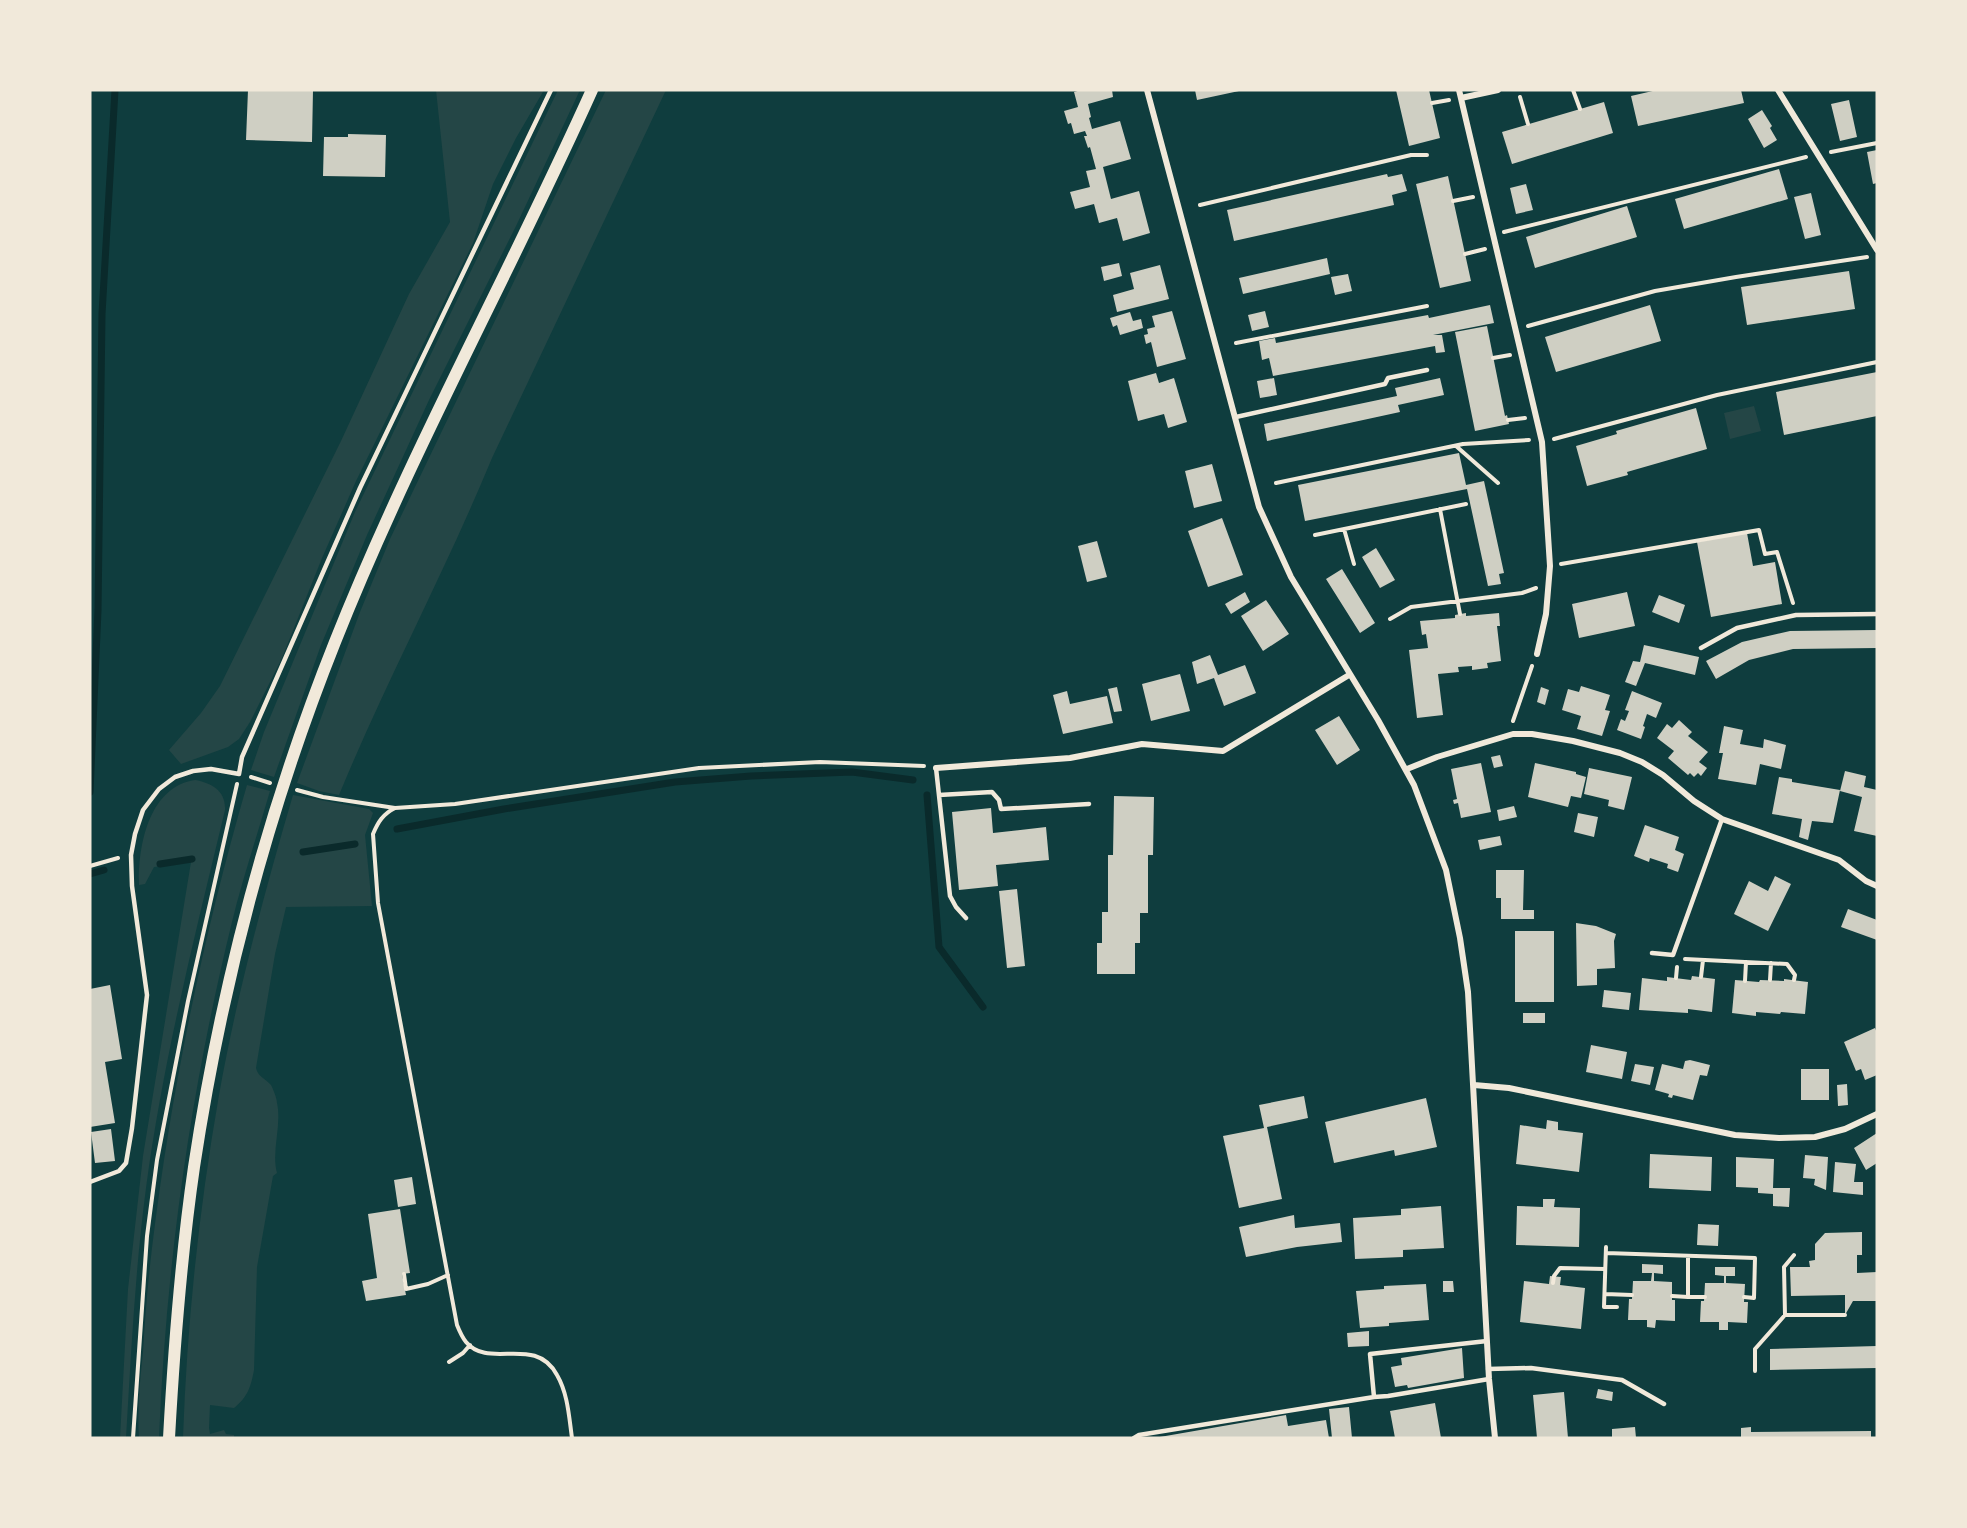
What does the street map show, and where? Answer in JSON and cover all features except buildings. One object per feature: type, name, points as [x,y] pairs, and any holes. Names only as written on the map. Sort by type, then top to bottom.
[{"type":"main road","points":[[169,1438],[176,1332],[188,1221],[194,1168],[210,1074],[256,877],[283,787],[335,640],[385,524],[592,90]]},
{"type":"street","points":[[1147,90],[1259,507],[1291,577],[1407,770],[1446,870],[1467,985],[1486,1341],[1495,1438]]},
{"type":"street","points":[[1459,90],[1542,442],[1550,566],[1546,614],[1537,654]]},
{"type":"street","points":[[1461,98],[1498,90]]},
{"type":"street","points":[[1778,90],[1877,249]]},
{"type":"street","points":[[936,768],[1070,758],[1142,744],[1223,751],[1349,675]]},
{"type":"street","points":[[1407,770],[1437,757],[1513,734],[1532,734],[1620,753],[1642,762],[1663,775],[1694,801],[1722,819],[1839,860],[1866,881],[1877,886]]},
{"type":"street","points":[[1474,1085],[1509,1088],[1735,1135],[1779,1138],[1815,1137],[1845,1129],[1877,1114]]},
{"type":"lane","points":[[90,1182],[118,1171],[126,1163],[132,1128],[147,995],[132,886],[131,855],[143,810],[159,789],[175,777],[193,771],[212,769],[239,774],[242,757],[360,488],[551,90]]},
{"type":"lane","points":[[1236,417],[1385,384],[1388,378],[1427,370]]},
{"type":"lane","points":[[1701,648],[1737,628],[1796,615],[1877,614]]},
{"type":"lane","points":[[936,768],[950,896],[966,918]]},
{"type":"lane","points":[[939,795],[992,792],[999,800],[1001,808],[1089,804]]},
{"type":"lane","points":[[1652,953],[1673,955],[1722,819]]},
{"type":"lane","points":[[1374,1396],[1370,1354],[1486,1341]]},
{"type":"lane","points":[[1488,1369],[1531,1368],[1622,1380],[1664,1404]]},
{"type":"lane","points":[[1134,1438],[1151,1433],[1489,1379]]},
{"type":"path","points":[[1573,90],[1580,109]]},
{"type":"path","points":[[1520,97],[1528,124]]},
{"type":"path","points":[[1432,103],[1451,99]]},
{"type":"path","points":[[1493,235],[1818,154],[1877,143]]},
{"type":"path","points":[[1200,205],[1412,155],[1427,154]]},
{"type":"path","points":[[1453,201],[1474,197]]},
{"type":"path","points":[[1465,254],[1486,249]]},
{"type":"path","points":[[1516,329],[1655,291],[1869,257]]},
{"type":"path","points":[[1236,343],[1427,306]]},
{"type":"path","points":[[1493,358],[1512,354]]},
{"type":"path","points":[[1276,483],[1456,446],[1530,440],[1542,442],[1718,394],[1877,362]]},
{"type":"path","points":[[1508,420],[1526,418]]},
{"type":"path","points":[[1456,446],[1498,483]]},
{"type":"path","points":[[1315,535],[1466,504]]},
{"type":"path","points":[[1440,509],[1460,614]]},
{"type":"path","points":[[1344,529],[1354,564]]},
{"type":"path","points":[[1550,566],[1759,530],[1765,554],[1777,552],[1796,615]]},
{"type":"path","points":[[1390,619],[1412,607],[1522,593],[1536,588]]},
{"type":"path","points":[[1513,734],[1512,726],[1537,654]]},
{"type":"path","points":[[133,1438],[147,1236],[157,1160],[190,990],[239,774],[323,797],[395,808],[466,802],[668,772],[731,766],[841,762],[936,768]]},
{"type":"path","points":[[395,808],[385,813],[373,834],[378,903],[457,1325],[466,1342],[481,1352],[526,1353],[539,1356],[550,1365],[562,1385],[572,1438]]},
{"type":"path","points":[[90,866],[131,855]]},
{"type":"path","points":[[1673,955],[1678,958],[1703,960],[1787,964],[1795,975],[1794,980]]},
{"type":"path","points":[[1701,977],[1703,960]]},
{"type":"path","points":[[1744,981],[1746,962]]},
{"type":"path","points":[[1770,980],[1771,963]]},
{"type":"path","points":[[1606,1246],[1604,1307],[1617,1307]]},
{"type":"path","points":[[1606,1253],[1755,1258],[1754,1298],[1744,1297]]},
{"type":"path","points":[[1688,1256],[1688,1297]]},
{"type":"path","points":[[1755,1371],[1755,1349],[1785,1315],[1784,1267],[1794,1256]]},
{"type":"path","points":[[1553,1283],[1554,1275],[1560,1268],[1605,1269]]},
{"type":"path","points":[[404,1274],[406,1290],[448,1275]]},
{"type":"path","points":[[1605,1294],[1632,1294]]},
{"type":"path","points":[[1672,1296],[1705,1297]]},
{"type":"path","points":[[1785,1315],[1845,1315]]},
{"type":"path","points":[[449,1362],[463,1353],[470,1345]]},
{"type":"shaded area","points":[[436,90],[544,90],[493,184],[473,243],[356,481],[282,658],[250,722],[239,739],[228,747],[181,764],[169,750],[201,713],[220,686],[341,441],[409,294],[450,222]]},
{"type":"shaded area","points":[[558,90],[580,90],[516,226],[429,400],[367,535],[321,645],[274,777],[251,770],[264,732],[355,512]]},
{"type":"shaded area","points":[[606,90],[666,90],[492,458],[339,795],[297,783],[360,612],[390,539]]},
{"type":"shaded area","points":[[1754,406],[1761,431],[1730,439],[1724,413]]},
{"type":"shaded area","points":[[195,780],[217,789],[225,803],[225,810],[181,998],[153,1140],[139,1250],[126,1438],[120,1438],[128,1289],[143,1156],[191,862],[154,867],[145,884],[139,885],[139,869],[144,836],[157,806],[179,785]]},
{"type":"shaded area","points":[[247,785],[270,791],[231,926],[216,989],[192,1116],[167,1309],[159,1438],[139,1438],[139,1395],[148,1287],[169,1131],[203,956]]},
{"type":"shaded area","points":[[293,795],[369,809],[373,813],[365,835],[372,906],[286,907],[275,954],[256,1068],[274,1091],[278,1121],[275,1156],[277,1173],[273,1176],[257,1267],[252,1381],[243,1400],[234,1408],[210,1405],[210,1434],[224,1430],[226,1434],[234,1435],[234,1438],[183,1438],[195,1266],[219,1095],[252,944]]},
{"type":"waterway","points":[[90,792],[98,610],[102,314],[115,90]]},
{"type":"waterway","points":[[397,829],[504,809],[675,782],[852,772],[913,780]]},
{"type":"waterway","points":[[927,795],[939,947],[983,1007]]},
{"type":"waterway","points":[[303,852],[355,844]]},
{"type":"waterway","points":[[160,864],[192,859]]},
{"type":"waterway","points":[[90,874],[104,870]]}]
